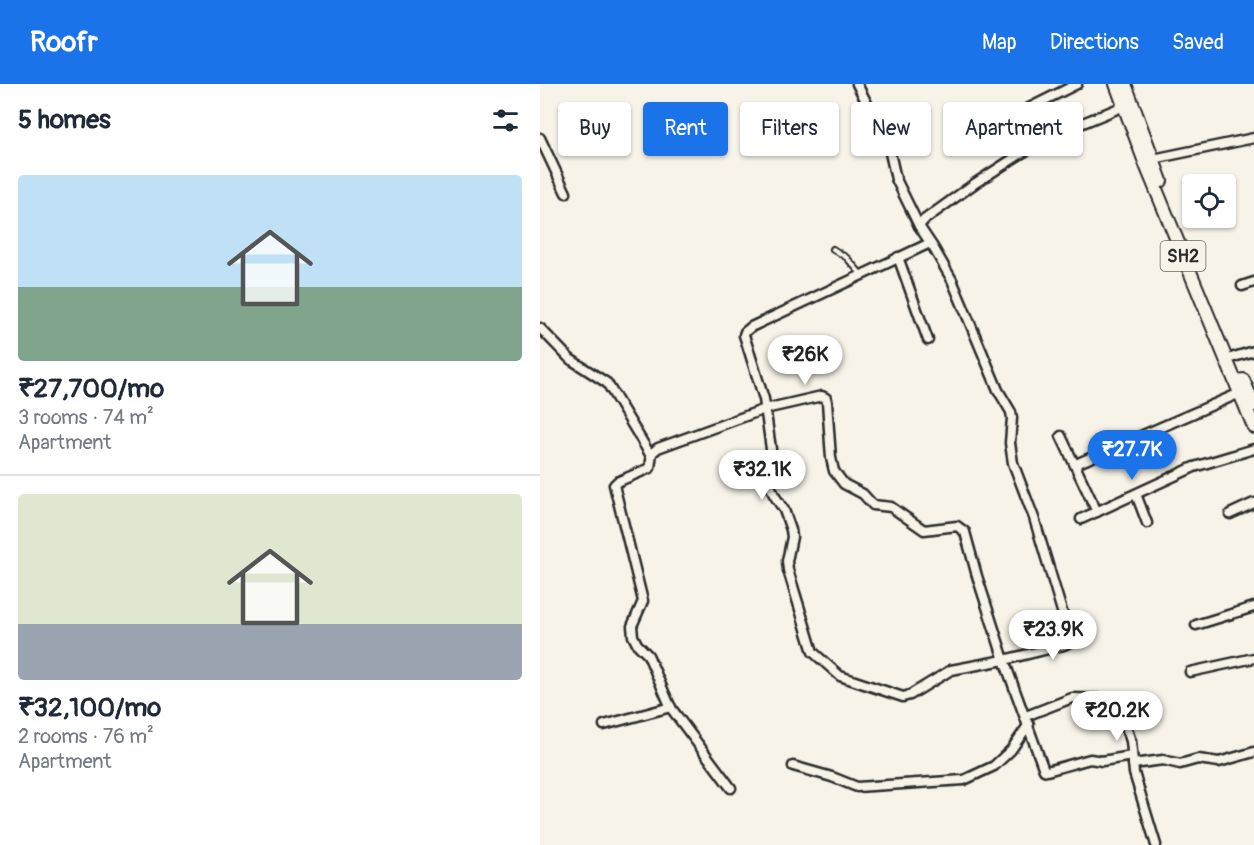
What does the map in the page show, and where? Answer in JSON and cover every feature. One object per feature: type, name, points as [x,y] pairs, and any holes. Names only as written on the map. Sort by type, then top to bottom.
[{"type":"main road","name":"SH2","points":[[1116,84],[1254,427]]},
{"type":"main road","name":"SH2","points":[[1125,84],[1153,159],[1254,405]]},
{"type":"street","points":[[857,84],[888,144],[896,178],[919,226],[930,243],[952,280],[998,390],[1011,412],[1010,443],[1013,463],[1034,518],[1070,636],[1069,642],[1064,645],[951,670],[903,697],[840,676],[817,656],[809,644],[788,570],[791,530],[784,510],[771,490],[768,480],[771,449],[765,409],[745,332],[861,274],[930,243]]},
{"type":"street","points":[[1041,102],[1077,84]]},
{"type":"street","points":[[919,226],[924,220],[1003,165],[1078,125],[1124,106]]},
{"type":"street","points":[[540,138],[566,193]]},
{"type":"street","points":[[1153,159],[1254,138]]},
{"type":"street","points":[[898,257],[928,340]]},
{"type":"street","points":[[1242,286],[1254,282]]},
{"type":"street","points":[[540,328],[570,359],[607,382],[651,456]]},
{"type":"street","points":[[1234,357],[1254,351]]},
{"type":"street","points":[[1076,464],[1240,393]]},
{"type":"street","points":[[731,788],[671,707],[648,656],[632,635],[632,626],[642,604],[642,598],[614,488],[617,482],[650,468],[651,456],[658,448],[765,409],[819,397],[825,397],[827,402],[832,464],[837,476],[844,484],[863,494],[873,505],[891,507],[924,530],[952,525],[962,528],[965,532],[1004,660],[1042,768],[1046,771],[1090,759],[1102,761],[1163,760],[1180,764],[1198,759],[1222,761],[1254,752]]},
{"type":"street","points":[[1061,436],[1097,512]]},
{"type":"street","points":[[1081,519],[1194,467],[1254,449]]},
{"type":"street","points":[[1136,494],[1147,523]]},
{"type":"street","points":[[1230,513],[1254,503]]},
{"type":"street","points":[[1196,625],[1254,607]]},
{"type":"street","points":[[1190,672],[1254,658]]},
{"type":"street","points":[[793,766],[857,787],[964,780],[994,766],[1011,750],[1027,720],[1072,698],[1113,700],[1120,707],[1131,741],[1132,760],[1156,845]]},
{"type":"street","points":[[604,725],[671,707]]},
{"type":"lane","points":[[833,249],[847,258],[861,274]]}]
